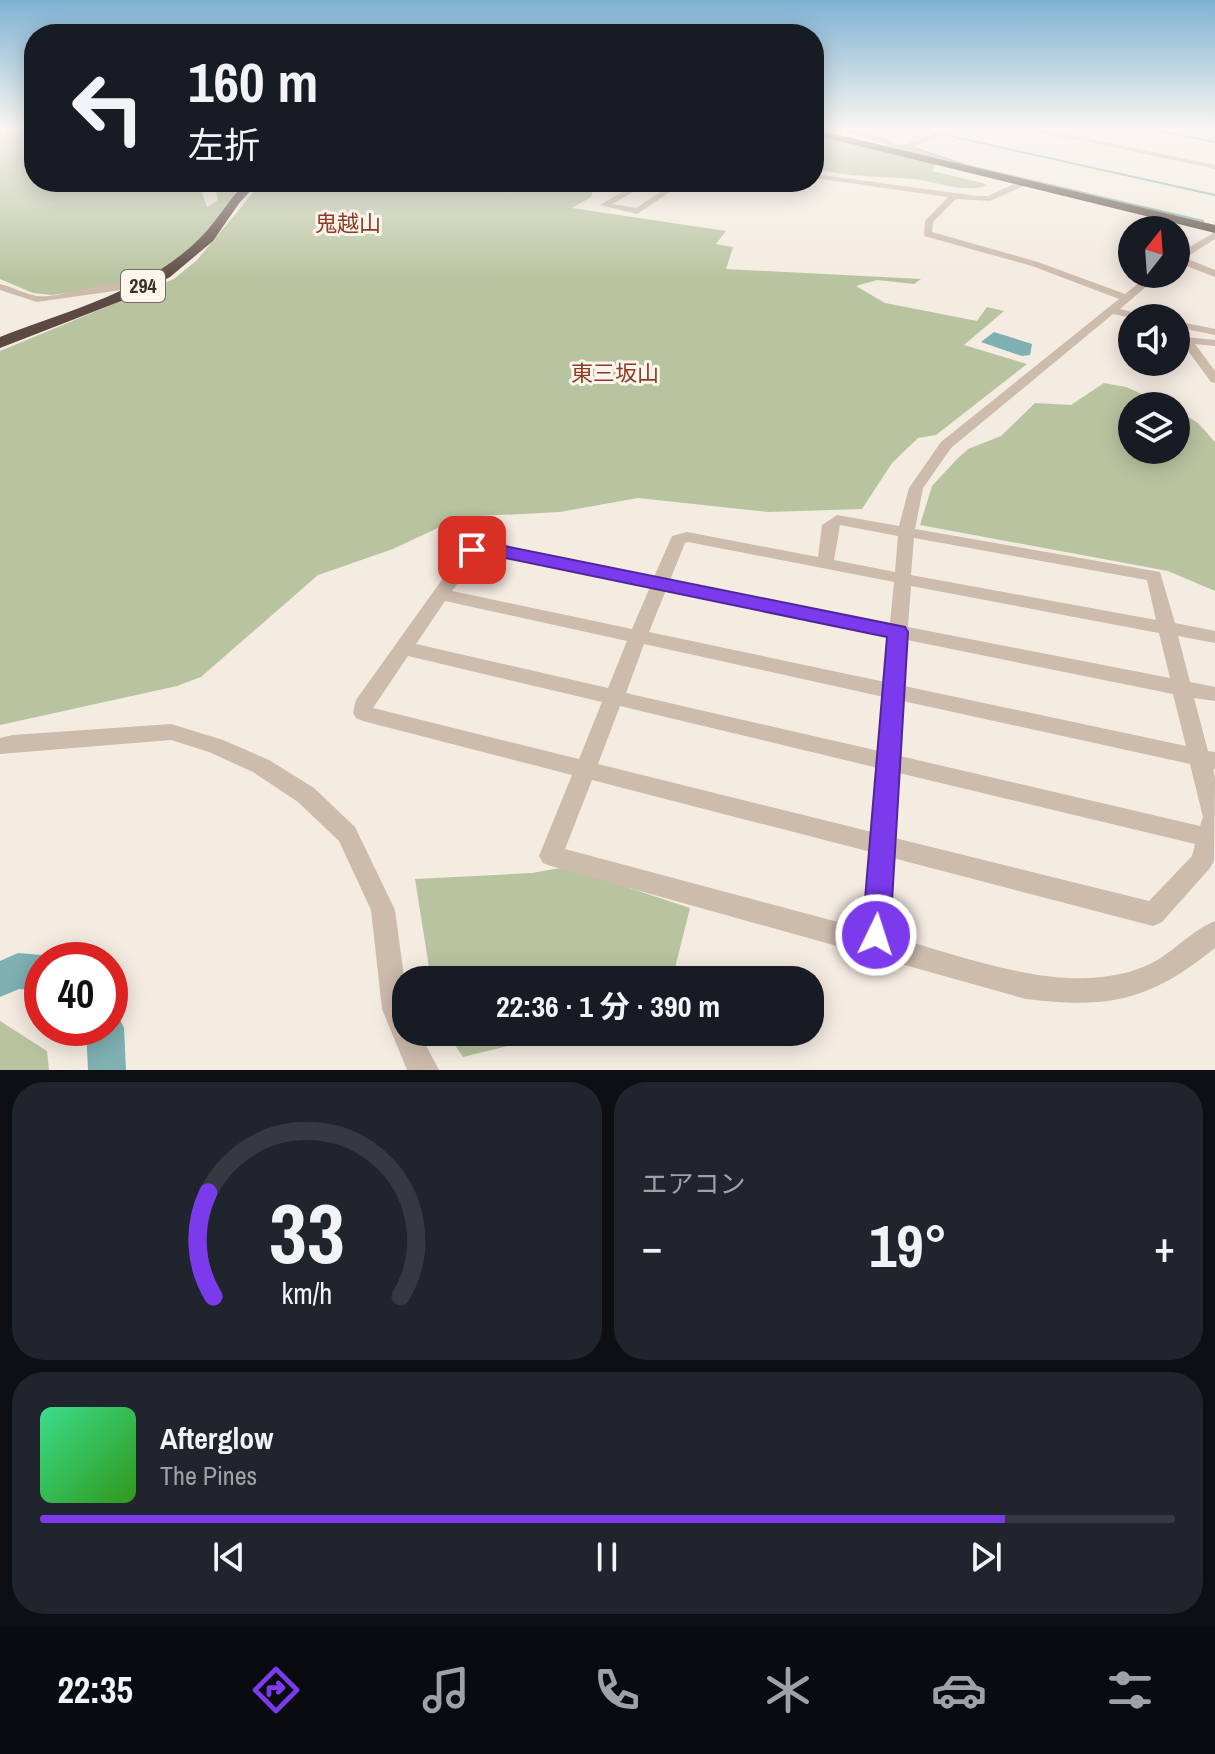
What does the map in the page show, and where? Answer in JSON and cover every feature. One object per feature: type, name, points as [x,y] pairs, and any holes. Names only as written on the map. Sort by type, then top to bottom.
[{"type":"highway","points":[[1006,179],[1215,229]]},
{"type":"highway","name":"294","points":[[0,343],[140,287],[174,268],[208,238],[243,192]]},
{"type":"street","points":[[833,179],[953,197],[990,198],[1023,183]]},
{"type":"street","points":[[624,192],[604,205],[637,211],[666,192]]},
{"type":"street","points":[[953,197],[929,221],[927,234],[1035,264],[1124,297]]},
{"type":"street","points":[[1190,251],[1215,235]]},
{"type":"street","points":[[1190,264],[1215,274]]},
{"type":"street","points":[[0,287],[37,299],[140,287]]},
{"type":"street","points":[[883,946],[876,935],[887,762],[906,532],[916,488],[937,454],[1137,288]]},
{"type":"street","points":[[1109,310],[1118,312]]},
{"type":"street","points":[[1190,327],[1215,332]]},
{"type":"street","points":[[1213,374],[1186,340],[1215,343]]},
{"type":"street","points":[[825,564],[830,525],[837,520],[1154,576],[1182,688],[1207,760],[1214,817],[1211,838],[1202,861],[1153,914],[363,713],[363,705],[472,550],[480,547],[898,632],[1182,688],[1215,694]]},
{"type":"street","points":[[1215,637],[687,537],[678,540],[637,635],[551,856],[1026,986],[1073,992],[1117,990],[1161,973],[1215,933]]},
{"type":"street","points":[[441,594],[1207,760]]},
{"type":"street","points":[[404,648],[1211,838]]},
{"type":"street","points":[[0,746],[171,732],[261,766],[306,795],[347,834],[383,910],[395,1009],[417,1060],[425,1070]]},
{"type":"green space","points":[[0,179],[24,179],[24,192],[202,192],[207,207],[218,200],[216,192],[237,192],[210,231],[170,267],[138,284],[52,295],[33,293],[0,279]]},
{"type":"green space","points":[[913,179],[966,179],[987,186],[959,188]]},
{"type":"green space","points":[[254,192],[593,192],[591,197],[572,208],[726,231],[716,244],[733,247],[726,269],[921,279],[914,284],[877,280],[856,286],[885,303],[977,321],[987,307],[1004,311],[964,345],[1027,364],[936,435],[918,438],[892,463],[862,509],[768,512],[638,498],[560,512],[461,517],[393,549],[318,575],[201,677],[177,686],[0,725],[0,351],[174,279],[197,260]]},
{"type":"green space","points":[[1104,383],[1137,392],[1118,392],[1118,464],[1190,464],[1190,418],[1215,442],[1215,591],[1168,571],[920,525],[932,486],[968,449],[1001,436],[1035,403],[1071,405]]},
{"type":"green space","points":[[566,867],[690,908],[676,966],[429,966],[415,879],[532,873]]},
{"type":"green space","points":[[0,1021],[24,1036],[24,1046],[39,1046],[47,1051],[49,1070],[0,1070]]},
{"type":"green space","points":[[456,1046],[508,1046],[463,1057]]},
{"type":"water","points":[[994,332],[1032,344],[1030,355],[1022,356],[981,342]]},
{"type":"waterway","points":[[1024,179],[1203,221]]},
{"type":"waterway","points":[[1143,179],[1215,195]]},
{"type":"waterway","points":[[0,979],[24,972]]},
{"type":"waterway","points":[[106,1046],[107,1070]]},
{"type":"district","name":"鬼越山","points":[[348,223]]},
{"type":"district","name":"東三坂山","points":[[615,373]]},
{"type":"route","points":[[472,550],[480,547],[898,632],[876,935]]}]
